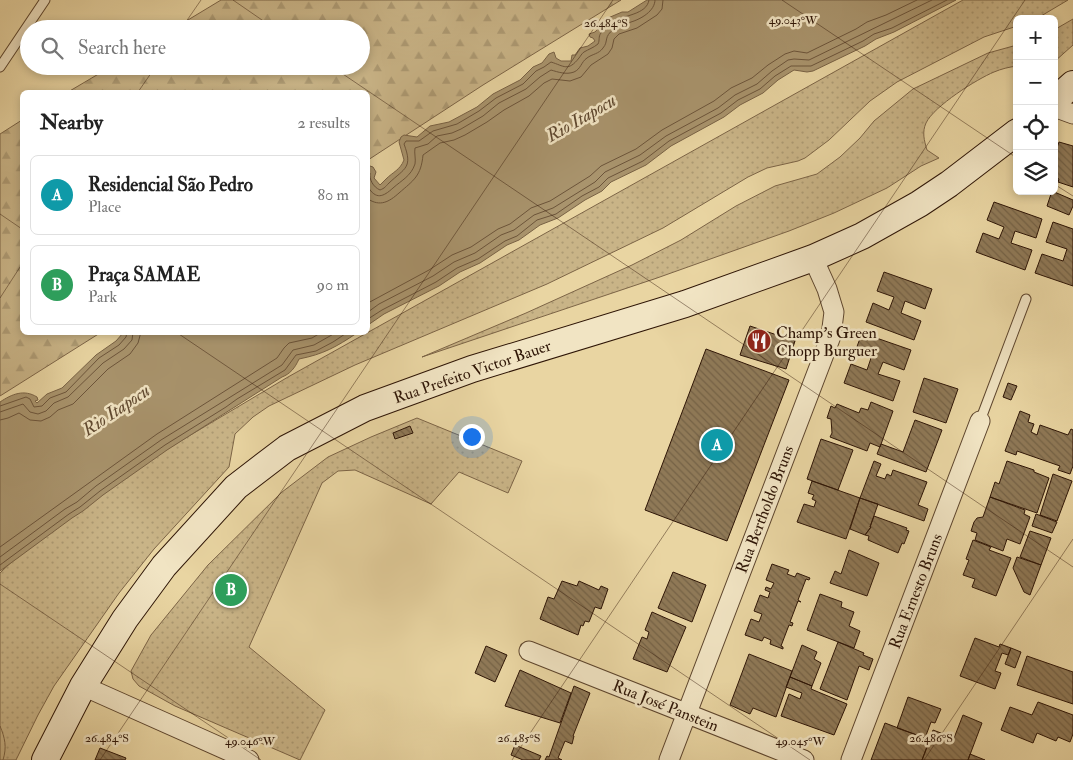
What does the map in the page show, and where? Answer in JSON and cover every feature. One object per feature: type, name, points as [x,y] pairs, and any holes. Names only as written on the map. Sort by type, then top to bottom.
[{"type":"main road","points":[[1058,97],[1073,84]]},
{"type":"main road","name":"Rua Prefeito Victor Bauer","points":[[45,760],[83,686],[125,619],[184,543],[236,488],[287,448],[365,408],[472,369],[685,304],[813,258],[862,236],[919,204],[949,184],[1013,135]]},
{"type":"street","points":[[1058,108],[1073,114]]},
{"type":"street","name":"Rua Bertholdo Bruns","points":[[669,760],[830,336],[834,312],[827,289],[813,258]]},
{"type":"street","name":"Rua Ernesto Bruns","points":[[850,760],[980,421]]},
{"type":"street","name":"Rua José Panstein","points":[[529,651],[804,760]]},
{"type":"street","points":[[83,686],[249,760]]},
{"type":"lane","points":[[32,20],[45,0]]},
{"type":"lane","points":[[0,67],[20,37]]},
{"type":"lane","points":[[980,421],[1026,299]]},
{"type":"green space","points":[[221,0],[621,0],[483,85],[370,159],[370,90],[71,90],[97,75],[370,75],[370,20],[188,20]]},
{"type":"green space","points":[[963,0],[1068,0],[1043,15],[1013,15],[1013,27],[984,37],[897,82],[870,101],[829,140],[805,158],[767,168],[748,177],[663,228],[547,284],[355,365],[269,406],[253,417],[235,434],[229,467],[154,549],[119,593],[54,686],[16,760],[0,760],[0,573],[30,544],[157,455],[288,377],[363,335],[370,335],[370,331]]},
{"type":"green space","points":[[1073,19],[1073,45],[1058,58],[1058,28]]},
{"type":"green space","points":[[1013,46],[1013,67],[997,71],[977,81],[938,109],[926,123],[924,139],[927,150],[939,158],[921,166],[887,188],[834,213],[789,231],[657,278],[422,357],[632,265],[681,240],[736,206],[775,186],[817,174],[840,157],[874,121],[913,89],[988,53]]},
{"type":"green space","points":[[20,121],[20,335],[97,335],[0,396],[0,134]]},
{"type":"green space","points":[[417,418],[522,461],[508,493],[459,472],[431,504],[355,470],[338,471],[322,483],[249,647],[325,710],[300,760],[175,706],[139,686],[133,679],[131,671],[151,635],[208,565],[282,492],[328,457]]},
{"type":"green space","points":[[0,726],[5,743],[3,760],[0,760]]},
{"type":"water","name":"Rio Itapocu","points":[[647,0],[956,0],[813,71],[794,70],[778,80],[763,93],[671,146],[646,165],[611,182],[602,191],[558,218],[540,225],[480,263],[460,272],[439,286],[384,314],[370,324],[370,166],[376,172],[374,178],[380,185],[398,169],[404,160],[399,142],[401,137],[404,135],[417,137],[430,126],[449,122],[477,107],[493,94],[520,80],[533,67],[542,63],[549,54],[554,52],[556,58],[561,61],[571,61],[572,55],[575,55],[580,48],[588,46],[595,41],[589,34],[595,32],[608,18],[622,12],[628,12]]},
{"type":"water","name":"Rio Itapocu","points":[[121,335],[354,335],[316,355],[299,359],[294,368],[287,374],[167,450],[0,571],[0,402],[14,395],[27,393],[37,397],[38,400],[35,401],[37,403],[47,394],[62,388],[96,355]]},
{"type":"building","points":[[1059,142],[1073,146],[1073,187],[1058,182]]},
{"type":"building","points":[[1058,194],[1073,200],[1073,206],[1069,215],[1047,206],[1051,195]]},
{"type":"building","points":[[994,202],[1042,219],[1036,238],[1015,231],[1011,243],[1032,250],[1025,270],[976,252],[983,233],[999,239],[1004,227],[987,220]]},
{"type":"building","points":[[1053,222],[1073,229],[1073,286],[1035,273],[1042,254],[1063,261],[1067,249],[1046,242]]},
{"type":"building","points":[[884,272],[932,289],[925,309],[905,301],[901,313],[921,321],[914,340],[866,322],[873,303],[889,310],[894,297],[877,291]]},
{"type":"building","points":[[750,326],[795,341],[786,369],[740,355]]},
{"type":"building","points":[[862,333],[911,350],[904,370],[883,362],[878,374],[900,381],[893,401],[844,383],[851,364],[867,370],[871,358],[855,352]]},
{"type":"building","points":[[706,349],[789,380],[727,541],[645,510]]},
{"type":"building","points":[[924,378],[958,389],[946,423],[913,412]]},
{"type":"building","points":[[1008,383],[1017,386],[1011,400],[1003,397]]},
{"type":"building","points":[[871,402],[893,411],[880,447],[870,443],[867,451],[830,437],[832,433],[831,419],[827,418],[831,406],[835,408],[837,404],[859,413],[861,408],[868,410]]},
{"type":"building","points":[[1020,411],[1030,415],[1028,422],[1034,424],[1031,432],[1037,435],[1040,425],[1068,435],[1071,429],[1073,430],[1073,466],[1070,474],[1058,470],[1060,466],[1017,451],[1016,455],[1005,451]]},
{"type":"building","points":[[915,420],[942,430],[926,472],[877,454],[881,444],[903,452]]},
{"type":"building","points":[[410,426],[413,433],[395,439],[393,433]]},
{"type":"building","points":[[821,439],[853,450],[838,490],[807,479]]},
{"type":"building","points":[[874,461],[881,464],[876,476],[885,479],[887,474],[891,476],[893,470],[927,482],[918,505],[928,509],[924,521],[860,498]]},
{"type":"building","points":[[1007,461],[1034,470],[1034,472],[1049,478],[1037,513],[990,497],[995,482],[999,484]]},
{"type":"building","points":[[1053,474],[1072,481],[1057,521],[1040,515]]},
{"type":"building","points":[[812,481],[860,498],[846,539],[797,522],[804,504],[814,507],[816,501],[812,499],[814,495],[808,493]]},
{"type":"building","points":[[990,497],[1025,510],[1024,514],[1030,517],[1020,544],[1007,539],[1003,551],[975,540],[977,533],[971,531],[974,522],[977,518],[983,517]]},
{"type":"building","points":[[860,498],[878,504],[871,527],[865,535],[850,529]]},
{"type":"building","points":[[1036,514],[1057,522],[1052,533],[1032,526]]},
{"type":"building","points":[[874,516],[907,528],[906,530],[909,531],[898,553],[868,540],[869,536],[865,535],[871,527]]},
{"type":"building","points":[[1030,531],[1051,538],[1041,565],[1020,557]]},
{"type":"building","points":[[973,540],[991,547],[989,550],[1011,558],[996,596],[972,587],[975,579],[963,575],[969,560],[966,559]]},
{"type":"building","points":[[849,550],[879,563],[867,596],[830,583],[835,571],[841,574]]},
{"type":"building","points":[[1017,557],[1041,565],[1030,595],[1024,592],[1013,568]]},
{"type":"building","points":[[772,564],[789,570],[787,574],[795,577],[797,573],[810,578],[809,580],[806,579],[798,600],[801,602],[798,601],[790,622],[793,623],[792,626],[789,625],[781,646],[783,649],[770,644],[771,640],[764,637],[762,641],[745,635],[751,619],[759,622],[762,614],[754,611],[760,595],[768,598],[770,592],[765,590],[766,587],[771,589],[774,583],[766,580]]},
{"type":"building","points":[[673,572],[706,585],[692,622],[658,608]]},
{"type":"building","points":[[562,581],[577,586],[579,581],[599,590],[601,586],[608,589],[601,609],[595,607],[589,622],[585,621],[583,626],[581,625],[578,635],[540,619],[548,597],[554,599]]},
{"type":"building","points":[[820,594],[842,602],[841,607],[854,612],[849,626],[860,631],[854,648],[807,630]]},
{"type":"building","points":[[652,612],[686,627],[667,672],[633,659],[642,637],[647,639],[649,632],[645,630]]},
{"type":"building","points":[[975,638],[999,647],[1000,644],[1011,648],[1008,655],[1002,653],[995,671],[1001,673],[995,689],[960,676]]},
{"type":"building","points":[[838,642],[873,659],[869,670],[859,666],[847,700],[820,689]]},
{"type":"building","points":[[802,645],[817,652],[814,659],[821,663],[812,686],[790,677]]},
{"type":"building","points":[[486,646],[507,655],[495,682],[475,673]]},
{"type":"building","points":[[1011,648],[1021,652],[1015,668],[1005,664]]},
{"type":"building","points":[[749,654],[792,671],[776,717],[753,708],[750,714],[730,705]]},
{"type":"building","points":[[1027,656],[1073,672],[1073,704],[1017,685]]},
{"type":"building","points":[[520,670],[571,693],[560,723],[505,706]]},
{"type":"building","points":[[790,677],[812,686],[811,689],[847,704],[834,735],[781,716],[789,694],[800,699],[802,693],[786,687]]},
{"type":"building","points":[[574,686],[590,693],[573,736],[572,744],[565,741],[558,758],[562,760],[545,760],[547,756],[549,757]]},
{"type":"building","points":[[908,697],[941,709],[935,723],[931,722],[925,738],[897,728]]},
{"type":"building","points":[[1038,702],[1073,715],[1073,734],[1070,742],[1058,737],[1056,741],[1037,733],[1033,743],[1001,730],[1010,707],[1032,715]]},
{"type":"building","points":[[963,715],[982,723],[968,760],[922,760],[933,730],[954,738]]},
{"type":"building","points":[[885,723],[930,740],[922,760],[871,760]]},
{"type":"building","points":[[515,745],[541,756],[539,760],[523,760],[511,755]]},
{"type":"building","points":[[100,748],[126,758],[125,760],[95,760]]},
{"type":"building","points":[[970,754],[985,760],[968,760]]},
{"type":"place","name":"Champ's Green Chopp Burguer","points":[[759,341]]},
{"type":"place","name":"Residencial São Pedro","points":[[717,445]]},
{"type":"place","name":"Praça SAMAE","points":[[231,590]]}]
